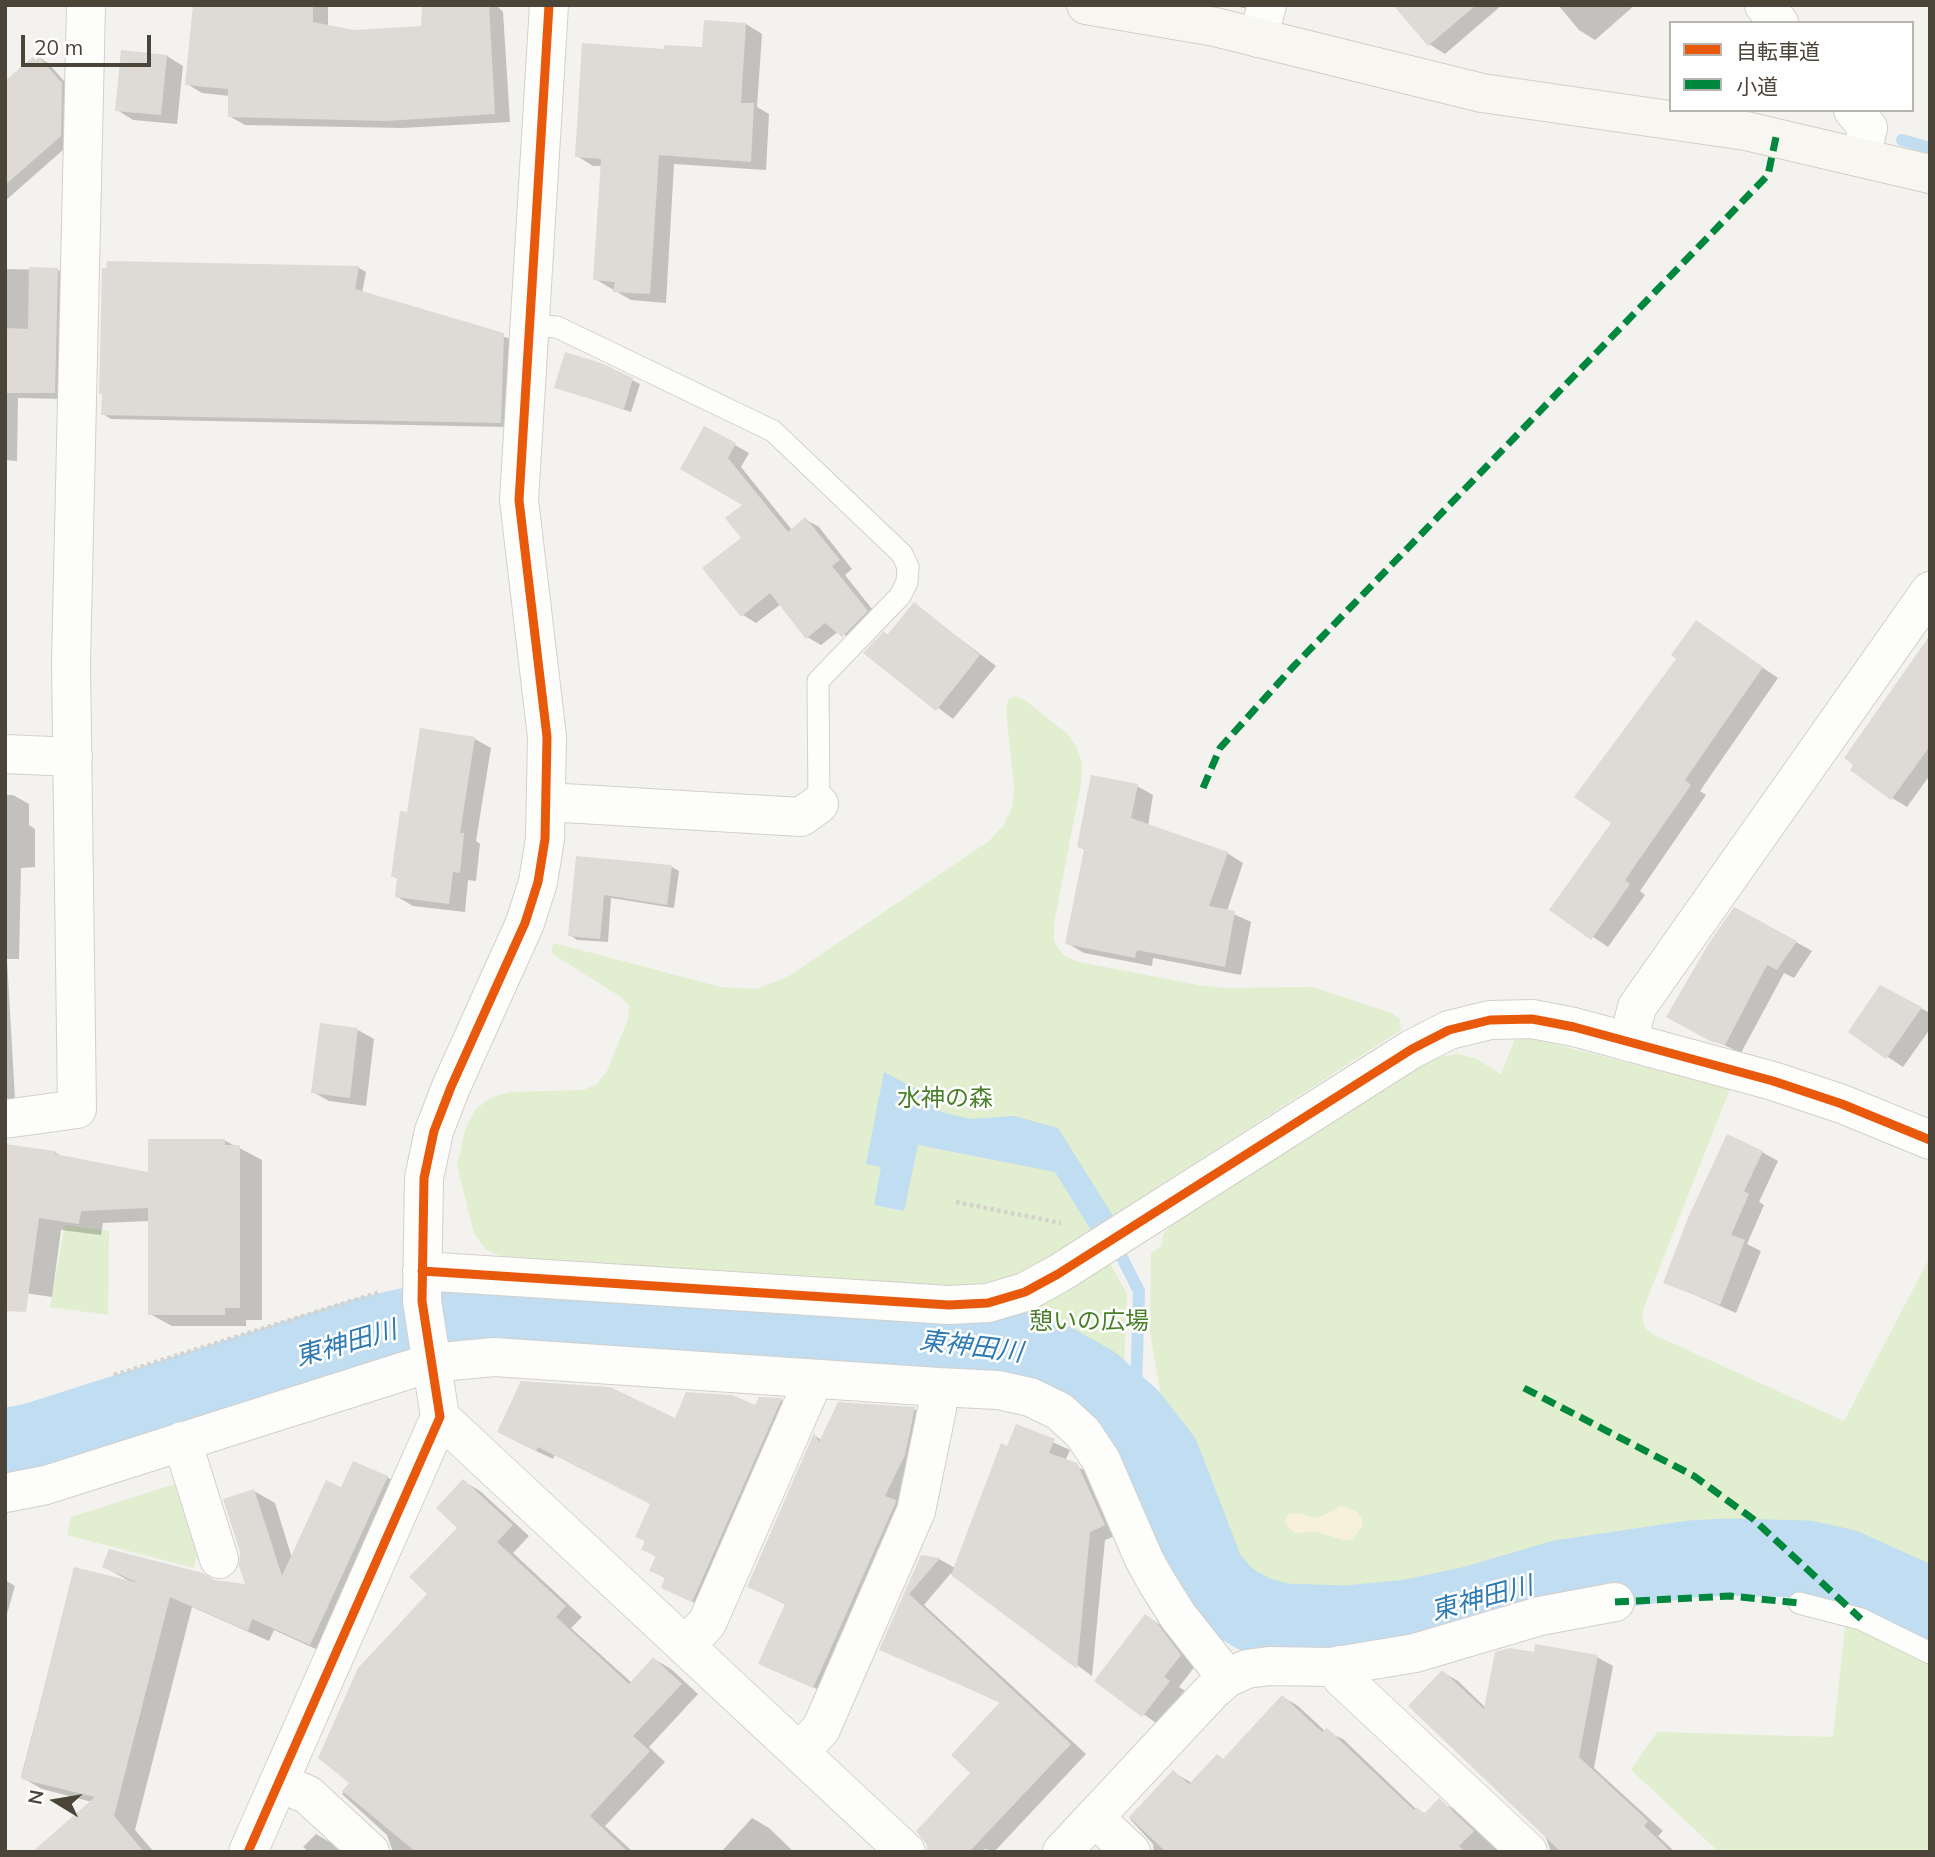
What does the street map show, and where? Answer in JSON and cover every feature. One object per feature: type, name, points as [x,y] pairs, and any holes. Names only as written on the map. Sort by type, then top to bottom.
[{"type":"street","points":[[5,1119],[77,1109],[71,662],[86,5]]},
{"type":"street","points":[[248,1852],[440,1417],[429,1360],[422,1286],[424,1178],[434,1131],[451,1087],[526,923],[538,882],[547,802],[547,737],[519,500],[549,5]]},
{"type":"street","points":[[1086,5],[1215,27],[1262,22],[1482,93],[1746,131],[1930,174]]},
{"type":"street","points":[[1764,5],[1777,21]]},
{"type":"street","points":[[1855,112],[1868,128],[1861,156]]},
{"type":"street","points":[[1628,1042],[1637,1007],[1930,590]]},
{"type":"street","points":[[5,754],[73,757]]},
{"type":"street","points":[[547,802],[801,817],[819,804]]},
{"type":"street","points":[[422,1286],[949,1305],[988,1303],[1025,1292],[1412,1049],[1449,1030],[1490,1020],[1532,1019],[1628,1042],[1808,1092],[1930,1140]]},
{"type":"street","points":[[5,1493],[46,1485],[429,1360],[494,1357],[998,1391],[1030,1397],[1059,1411],[1083,1433],[1101,1460],[1150,1570],[1178,1616],[1227,1678]]},
{"type":"street","points":[[685,1646],[707,1623],[814,1379]]},
{"type":"street","points":[[799,1752],[821,1729],[916,1511],[938,1387]]},
{"type":"street","points":[[440,1417],[906,1852]]},
{"type":"street","points":[[182,1441],[219,1559]]},
{"type":"street","points":[[1062,1852],[1227,1678],[1247,1670],[1269,1666],[1306,1669],[1415,1653],[1540,1616],[1615,1602]]},
{"type":"street","points":[[1340,1665],[1342,1678],[1528,1852]]},
{"type":"street","points":[[279,1782],[308,1795],[370,1852]]},
{"type":"street","points":[[1094,1817],[1131,1852]]},
{"type":"lane","points":[[528,326],[557,327],[773,430],[902,554],[908,567],[907,582],[900,596],[818,681],[819,804]]},
{"type":"lane","points":[[1799,1603],[1861,1619],[1930,1653]]},
{"type":"path","points":[[956,1202],[1069,1224]]},
{"type":"path","points":[[114,1375],[376,1293]]},
{"type":"green space","name":"水神の森","points":[[1015,696],[1025,700],[1066,733],[1076,745],[1082,764],[1081,784],[1054,923],[1054,941],[1063,955],[1079,962],[1198,985],[1224,988],[1312,987],[1392,1013],[1400,1020],[1401,1030],[1049,1257],[1017,1274],[984,1283],[949,1286],[507,1258],[486,1250],[474,1233],[457,1165],[466,1127],[476,1109],[492,1097],[511,1092],[583,1090],[597,1084],[607,1071],[628,1019],[629,1006],[621,997],[554,955],[551,950],[554,943],[721,987],[756,989],[789,976],[989,841],[1003,826],[1012,808],[1014,787],[1006,710],[1008,700]]},
{"type":"green space","points":[[1531,1038],[1730,1089],[1644,1307],[1642,1318],[1645,1328],[1654,1335],[1844,1421],[1930,1257],[1930,1584],[1849,1549],[1810,1540],[1769,1537],[1690,1541],[1608,1550],[1527,1566],[1466,1586],[1406,1599],[1346,1605],[1286,1603],[1261,1597],[1240,1583],[1223,1564],[1161,1396],[1150,1332],[1151,1253],[1162,1245],[1163,1234],[1171,1225],[1421,1066],[1439,1057],[1457,1054],[1475,1058],[1501,1074],[1515,1039]]},
{"type":"green space","points":[[65,1225],[109,1231],[108,1315],[50,1307]]},
{"type":"green space","name":"憩いの広場","points":[[1110,1263],[1127,1294],[1123,1393],[1100,1374],[1054,1348],[978,1325],[1032,1309]]},
{"type":"green space","points":[[181,1482],[200,1543],[194,1568],[67,1535],[71,1517]]},
{"type":"green space","points":[[1849,1591],[1930,1627],[1930,1852],[1719,1852],[1631,1770],[1657,1732],[1833,1737]]},
{"type":"sand","points":[[1341,1506],[1357,1512],[1362,1519],[1362,1527],[1352,1540],[1316,1532],[1296,1533],[1287,1526],[1285,1519],[1289,1514],[1318,1518]]},
{"type":"water","points":[[884,1072],[928,1095],[941,1112],[970,1119],[1014,1116],[1058,1128],[1113,1216],[1091,1230],[1055,1172],[918,1145],[904,1211],[874,1205],[881,1167],[866,1164]]},
{"type":"building","points":[[193,5],[313,5],[313,22],[354,30],[421,26],[422,5],[489,5],[495,114],[386,121],[228,117],[228,89],[185,85]]},
{"type":"building","points":[[1393,5],[1476,5],[1428,46]]},
{"type":"building","points":[[704,20],[746,23],[741,103],[754,103],[751,162],[659,155],[650,294],[613,292],[615,282],[593,280],[601,159],[575,157],[582,43],[664,49],[664,45],[702,47]]},
{"type":"building","points":[[121,50],[167,55],[161,115],[115,111]]},
{"type":"building","points":[[36,54],[62,83],[61,136],[5,185],[5,81]]},
{"type":"building","points":[[107,261],[359,266],[355,289],[504,333],[501,423],[101,415],[102,394],[99,394],[102,268],[106,268]]},
{"type":"building","points":[[29,267],[58,268],[55,393],[5,393],[5,328],[28,329]]},
{"type":"building","points":[[565,352],[601,363],[633,378],[624,409],[554,388]]},
{"type":"building","points":[[704,426],[736,443],[728,458],[788,532],[805,517],[840,560],[832,566],[868,611],[842,637],[825,623],[806,639],[770,593],[741,617],[702,568],[741,538],[725,518],[742,505],[680,469]]},
{"type":"building","points":[[914,602],[980,655],[936,711],[863,653],[884,631],[887,635]]},
{"type":"building","points":[[1696,620],[1763,667],[1685,780],[1691,785],[1625,880],[1630,884],[1591,940],[1549,910],[1611,823],[1574,797],[1676,659],[1671,655]]},
{"type":"building","points":[[1930,635],[1930,746],[1891,800],[1850,770],[1853,765],[1844,758]]},
{"type":"building","points":[[420,728],[475,737],[460,833],[464,833],[460,873],[453,872],[449,904],[395,897],[397,877],[391,877],[400,811],[407,812]]},
{"type":"building","points":[[1091,775],[1138,784],[1131,818],[1228,852],[1209,906],[1235,911],[1225,967],[1137,950],[1135,958],[1065,944],[1084,849],[1077,847]]},
{"type":"building","points":[[576,856],[672,865],[667,905],[604,895],[600,939],[568,936]]},
{"type":"building","points":[[1734,907],[1797,941],[1777,970],[1767,965],[1725,1045],[1710,1041],[1666,1017],[1709,943]]},
{"type":"building","points":[[1880,985],[1922,1007],[1886,1059],[1848,1032]]},
{"type":"building","points":[[320,1023],[358,1028],[350,1098],[311,1093]]},
{"type":"building","points":[[1727,1134],[1763,1151],[1744,1191],[1749,1194],[1731,1235],[1745,1240],[1720,1305],[1663,1283],[1688,1218]]},
{"type":"building","points":[[148,1139],[225,1139],[225,1145],[240,1145],[240,1308],[225,1308],[225,1315],[148,1315],[148,1208],[81,1211],[79,1224],[39,1218],[26,1312],[5,1311],[5,1144],[55,1151],[55,1154],[148,1172]]},
{"type":"building","points":[[521,1381],[610,1387],[675,1418],[686,1392],[732,1395],[755,1405],[759,1397],[782,1398],[692,1602],[661,1588],[665,1577],[649,1571],[656,1556],[641,1550],[645,1541],[635,1537],[650,1504],[538,1447],[536,1451],[497,1432]]},
{"type":"building","points":[[838,1402],[915,1407],[905,1455],[885,1496],[896,1500],[895,1504],[813,1688],[758,1664],[785,1604],[747,1587],[814,1433],[819,1442]]},
{"type":"building","points":[[1016,1424],[1055,1439],[1049,1453],[1077,1463],[1105,1525],[1090,1532],[1077,1669],[951,1575],[1001,1443],[1007,1446]]},
{"type":"building","points":[[353,1461],[388,1476],[310,1645],[252,1619],[248,1631],[170,1597],[114,1816],[144,1852],[32,1852],[95,1797],[21,1779],[74,1567],[139,1583],[102,1567],[109,1549],[203,1573],[214,1580],[245,1584],[239,1566],[240,1552],[223,1499],[254,1489],[282,1576],[326,1480],[341,1487]]},
{"type":"building","points":[[463,1479],[513,1525],[497,1542],[566,1606],[556,1617],[629,1684],[653,1657],[682,1684],[633,1736],[650,1751],[590,1816],[628,1852],[416,1852],[342,1791],[349,1783],[318,1758],[358,1668],[427,1594],[409,1577],[457,1528],[436,1508]]},
{"type":"building","points":[[921,1555],[940,1558],[909,1594],[1071,1744],[969,1852],[927,1852],[927,1845],[916,1831],[970,1773],[951,1755],[1000,1702],[879,1650]]},
{"type":"building","points":[[1145,1614],[1156,1622],[1181,1655],[1164,1677],[1170,1681],[1142,1717],[1094,1681]]},
{"type":"building","points":[[1535,1644],[1598,1655],[1579,1757],[1648,1821],[1644,1826],[1671,1852],[1561,1852],[1408,1706],[1442,1670],[1484,1709],[1495,1652],[1510,1648],[1534,1652]]},
{"type":"building","points":[[1282,1695],[1322,1732],[1327,1728],[1414,1810],[1417,1807],[1424,1814],[1439,1798],[1474,1831],[1459,1846],[1465,1852],[1166,1852],[1129,1817],[1173,1770],[1189,1784],[1217,1754],[1223,1759]]},
{"type":"waterway","points":[[1902,140],[1930,148]]},
{"type":"waterway","points":[[1115,1244],[1139,1291],[1135,1422]]},
{"type":"waterway","name":"東神田川","points":[[5,1447],[35,1441],[368,1335],[452,1317],[550,1316],[1001,1345],[1049,1359],[1093,1384],[1131,1418],[1162,1458],[1207,1575],[1227,1598],[1254,1614],[1283,1622],[1346,1624],[1409,1618],[1471,1605],[1563,1578],[1691,1559],[1730,1557],[1807,1559],[1843,1567],[1930,1606]]},
{"type":"marked path","points":[[1203,788],[1220,748],[1292,668],[1768,175],[1776,137]]},
{"type":"marked path","points":[[1524,1388],[1694,1476],[1753,1519],[1861,1619]]},
{"type":"marked path","points":[[1615,1602],[1730,1596],[1799,1603]]},
{"type":"cycle path","points":[[248,1852],[440,1417],[422,1301],[424,1178],[434,1131],[525,923],[538,882],[545,839],[547,737],[519,500],[549,5]]},
{"type":"cycle path","points":[[422,1271],[949,1305],[988,1303],[1025,1292],[1058,1274],[1412,1049],[1449,1030],[1490,1020],[1532,1019],[1574,1027],[1773,1081],[1842,1104],[1930,1140]]}]
